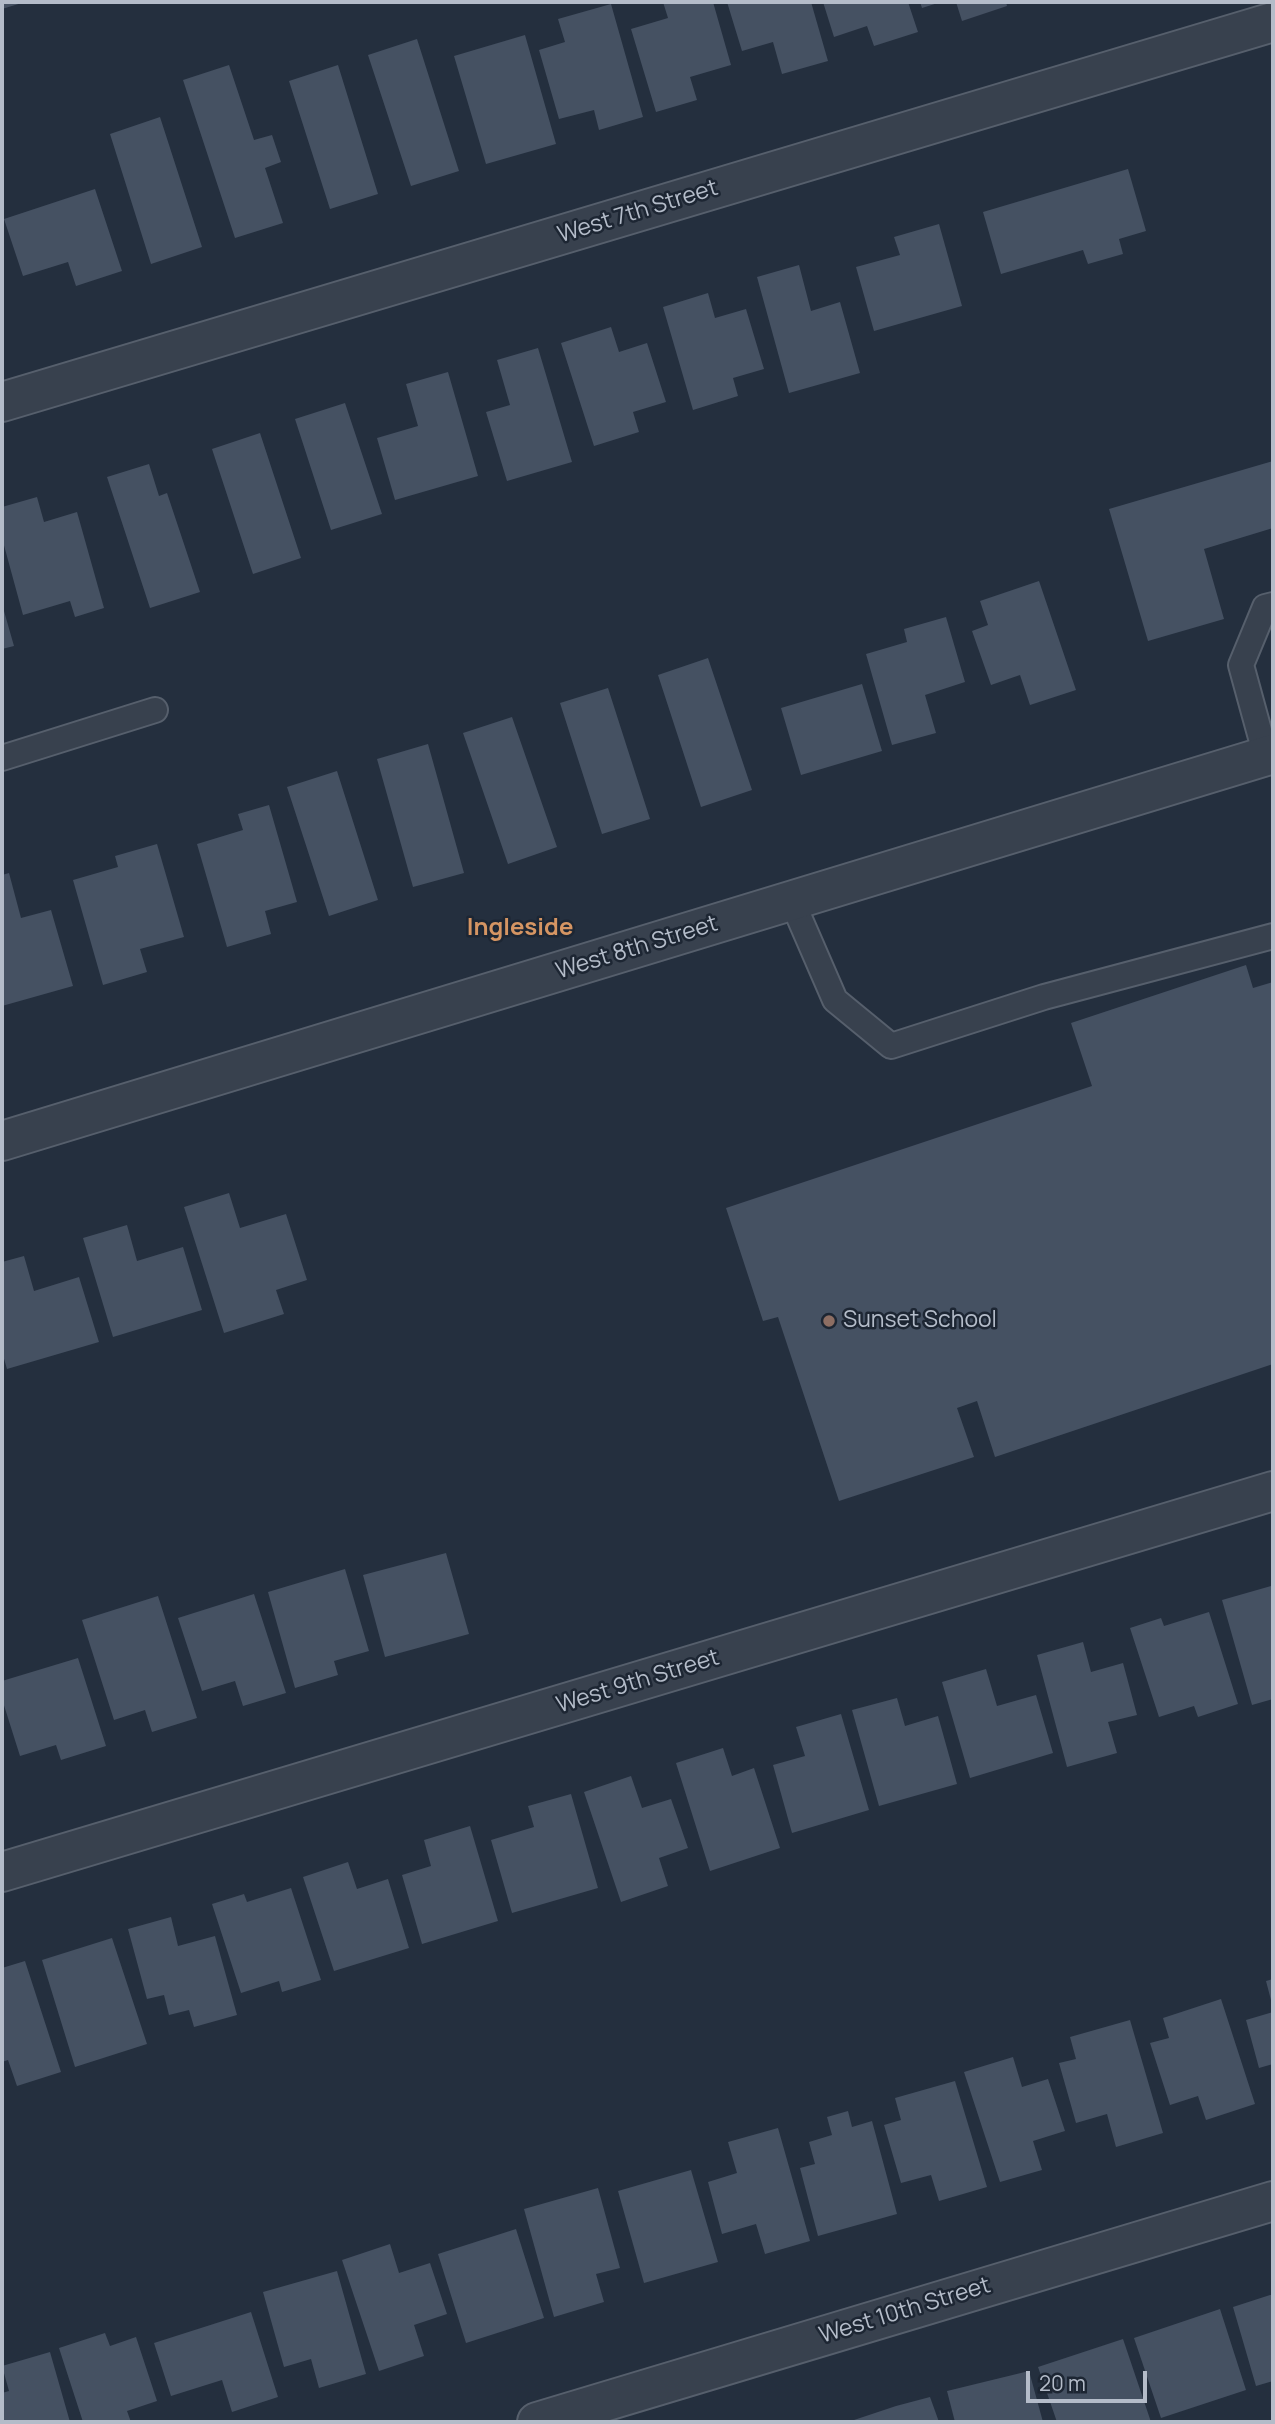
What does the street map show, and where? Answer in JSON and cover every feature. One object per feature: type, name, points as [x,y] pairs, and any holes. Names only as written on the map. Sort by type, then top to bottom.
[{"type":"street","name":"West 7th Street","points":[[2,402],[1273,22]]},
{"type":"street","name":"West 8th Street","points":[[2,1141],[1270,755]]},
{"type":"street","name":"West 9th Street","points":[[2,1872],[1273,1490]]},
{"type":"street","name":"West 10th Street","points":[[537,2422],[1273,2201]]},
{"type":"lane","points":[[1270,755],[1241,665],[1265,607],[1273,605]]},
{"type":"lane","points":[[2,758],[155,710]]},
{"type":"lane","points":[[792,901],[835,1000],[891,1046],[1044,997],[1273,936]]},
{"type":"building","points":[[2,2],[25,2],[2,9]]},
{"type":"building","points":[[663,2],[713,2],[731,65],[690,77],[697,100],[656,112],[631,29],[668,18]]},
{"type":"building","points":[[727,2],[811,2],[828,61],[782,74],[773,42],[742,51]]},
{"type":"building","points":[[823,2],[908,2],[918,32],[874,46],[867,26],[834,37]]},
{"type":"building","points":[[920,2],[941,2],[922,8]]},
{"type":"building","points":[[956,2],[1006,2],[1007,6],[962,21]]},
{"type":"building","points":[[611,4],[643,117],[599,130],[594,110],[559,119],[539,50],[565,42],[558,19]]},
{"type":"building","points":[[525,35],[556,144],[486,164],[454,56]]},
{"type":"building","points":[[417,39],[459,171],[411,186],[368,55]]},
{"type":"building","points":[[229,65],[254,140],[272,135],[281,162],[265,168],[283,223],[235,238],[183,80]]},
{"type":"building","points":[[338,65],[378,194],[330,209],[289,81]]},
{"type":"building","points":[[160,117],[202,247],[151,264],[110,134]]},
{"type":"building","points":[[1128,169],[1146,231],[1119,239],[1123,254],[1088,264],[1083,250],[1001,274],[983,212]]},
{"type":"building","points":[[95,189],[122,271],[76,286],[68,262],[23,276],[4,219]]},
{"type":"building","points":[[939,224],[962,306],[874,331],[856,267],[900,255],[894,237]]},
{"type":"building","points":[[799,265],[811,311],[840,302],[860,373],[789,393],[757,277]]},
{"type":"building","points":[[708,293],[715,318],[746,309],[764,369],[733,378],[738,396],[693,410],[663,307]]},
{"type":"building","points":[[611,327],[619,352],[647,343],[666,402],[633,412],[639,432],[594,446],[561,343]]},
{"type":"building","points":[[538,348],[572,462],[507,481],[486,412],[510,405],[497,360]]},
{"type":"building","points":[[448,372],[478,476],[395,500],[377,438],[418,426],[406,384]]},
{"type":"building","points":[[345,403],[382,514],[331,530],[295,419]]},
{"type":"building","points":[[260,433],[301,558],[253,574],[212,449]]},
{"type":"building","points":[[1273,461],[1273,528],[1204,549],[1224,619],[1148,641],[1109,509]]},
{"type":"building","points":[[149,464],[159,496],[167,493],[200,592],[150,608],[107,477]]},
{"type":"building","points":[[37,497],[44,522],[77,512],[104,608],[75,617],[70,601],[23,615],[2,538],[2,507]]},
{"type":"building","points":[[1039,581],[1076,690],[1030,705],[1020,675],[991,685],[972,631],[988,625],[980,601]]},
{"type":"building","points":[[2,604],[14,646],[2,649]]},
{"type":"building","points":[[946,617],[965,682],[925,695],[936,733],[892,745],[866,654],[907,642],[904,629]]},
{"type":"building","points":[[708,658],[752,790],[701,807],[658,675]]},
{"type":"building","points":[[862,684],[882,751],[801,775],[781,708]]},
{"type":"building","points":[[608,688],[650,819],[602,834],[560,703]]},
{"type":"building","points":[[512,717],[557,847],[508,864],[463,733]]},
{"type":"building","points":[[428,744],[464,873],[413,887],[377,759]]},
{"type":"building","points":[[337,771],[378,900],[329,916],[287,787]]},
{"type":"building","points":[[269,805],[297,902],[265,911],[271,934],[227,947],[197,844],[243,830],[238,814]]},
{"type":"building","points":[[157,844],[184,937],[140,949],[147,972],[103,985],[73,880],[118,867],[115,856]]},
{"type":"building","points":[[9,873],[21,918],[51,910],[73,986],[2,1006],[2,875]]},
{"type":"building","points":[[1246,965],[1253,988],[1273,982],[1273,1364],[995,1457],[977,1401],[957,1408],[974,1457],[839,1501],[778,1317],[763,1321],[726,1208],[1092,1086],[1071,1023]]},
{"type":"building","points":[[229,1193],[240,1228],[286,1214],[307,1280],[276,1290],[284,1314],[224,1333],[184,1207]]},
{"type":"building","points":[[127,1225],[137,1261],[183,1247],[202,1310],[113,1337],[83,1238]]},
{"type":"building","points":[[24,1256],[34,1291],[79,1277],[99,1342],[7,1369],[2,1352],[2,1262]]},
{"type":"building","points":[[446,1553],[469,1634],[385,1657],[363,1575]]},
{"type":"building","points":[[345,1569],[369,1651],[334,1661],[338,1675],[295,1688],[268,1592]]},
{"type":"building","points":[[1271,1586],[1273,1699],[1252,1705],[1222,1600]]},
{"type":"building","points":[[254,1594],[286,1693],[243,1706],[235,1681],[202,1691],[178,1618]]},
{"type":"building","points":[[158,1596],[197,1718],[152,1732],[145,1710],[114,1720],[82,1620]]},
{"type":"building","points":[[1209,1612],[1238,1704],[1198,1717],[1194,1706],[1159,1717],[1130,1628],[1161,1618],[1164,1626]]},
{"type":"building","points":[[1083,1642],[1091,1672],[1123,1663],[1137,1715],[1108,1722],[1117,1753],[1067,1767],[1037,1655]]},
{"type":"building","points":[[78,1658],[106,1746],[61,1760],[56,1745],[20,1756],[2,1699],[2,1681]]},
{"type":"building","points":[[986,1669],[997,1706],[1036,1695],[1053,1753],[970,1778],[942,1682]]},
{"type":"building","points":[[897,1698],[905,1726],[938,1716],[957,1784],[879,1806],[852,1710]]},
{"type":"building","points":[[841,1714],[869,1810],[792,1833],[773,1765],[805,1756],[796,1727]]},
{"type":"building","points":[[723,1748],[732,1776],[754,1768],[780,1848],[710,1871],[676,1763]]},
{"type":"building","points":[[631,1776],[642,1808],[671,1799],[688,1848],[659,1858],[668,1886],[621,1902],[584,1792]]},
{"type":"building","points":[[571,1794],[598,1888],[512,1913],[491,1840],[534,1827],[528,1806]]},
{"type":"building","points":[[470,1826],[498,1921],[422,1944],[402,1875],[431,1866],[424,1840]]},
{"type":"building","points":[[348,1862],[357,1889],[388,1879],[409,1948],[334,1971],[303,1877]]},
{"type":"building","points":[[291,1888],[321,1980],[282,1992],[279,1981],[241,1993],[212,1904],[244,1894],[247,1902]]},
{"type":"building","points":[[171,1917],[178,1946],[215,1936],[237,2015],[194,2027],[189,2010],[169,2015],[164,1995],[147,1999],[128,1929]]},
{"type":"building","points":[[112,1938],[147,2044],[75,2067],[42,1960]]},
{"type":"building","points":[[25,1961],[61,2072],[17,2086],[8,2060],[2,2062],[2,1968]]},
{"type":"building","points":[[1273,1979],[1273,2004],[1272,2004],[1266,1981]]},
{"type":"building","points":[[1221,1999],[1255,2104],[1206,2120],[1198,2096],[1170,2105],[1150,2043],[1169,2038],[1163,2018]]},
{"type":"building","points":[[1273,2012],[1273,2064],[1259,2068],[1246,2020]]},
{"type":"building","points":[[1130,2020],[1163,2133],[1116,2147],[1107,2114],[1076,2123],[1059,2063],[1076,2059],[1070,2037]]},
{"type":"building","points":[[1013,2057],[1022,2087],[1048,2079],[1065,2131],[1033,2141],[1042,2170],[1000,2182],[964,2072]]},
{"type":"building","points":[[955,2081],[987,2187],[939,2201],[931,2175],[901,2183],[884,2125],[901,2120],[895,2098]]},
{"type":"building","points":[[848,2111],[852,2127],[872,2121],[897,2214],[818,2236],[800,2168],[815,2164],[809,2142],[832,2135],[827,2117]]},
{"type":"building","points":[[778,2128],[810,2241],[765,2254],[756,2224],[722,2234],[708,2182],[737,2173],[728,2142]]},
{"type":"building","points":[[691,2170],[718,2262],[644,2283],[618,2191]]},
{"type":"building","points":[[598,2188],[620,2268],[596,2274],[604,2302],[554,2317],[524,2209]]},
{"type":"building","points":[[516,2229],[544,2318],[466,2343],[438,2254]]},
{"type":"building","points":[[390,2244],[399,2273],[430,2263],[447,2314],[414,2325],[424,2356],[379,2371],[342,2260]]},
{"type":"building","points":[[337,2271],[366,2374],[319,2388],[311,2359],[284,2367],[263,2292]]},
{"type":"building","points":[[1273,2295],[1273,2381],[1256,2386],[1233,2307]]},
{"type":"building","points":[[1220,2309],[1246,2390],[1161,2418],[1134,2338]]},
{"type":"building","points":[[251,2312],[278,2397],[232,2412],[222,2380],[171,2396],[154,2343]]},
{"type":"building","points":[[105,2333],[110,2346],[136,2337],[157,2401],[127,2411],[131,2422],[83,2422],[59,2348]]},
{"type":"building","points":[[1123,2339],[1151,2422],[1057,2422],[1038,2367]]},
{"type":"building","points":[[50,2352],[70,2422],[2,2422],[2,2393],[9,2391],[2,2366]]},
{"type":"building","points":[[1029,2371],[1043,2422],[955,2422],[947,2391]]},
{"type":"building","points":[[930,2397],[939,2422],[848,2422],[896,2406]]},
{"type":"place","name":"Sunset School","points":[[829,1321]]},
{"type":"district","name":"Ingleside","points":[[520,928]]}]
